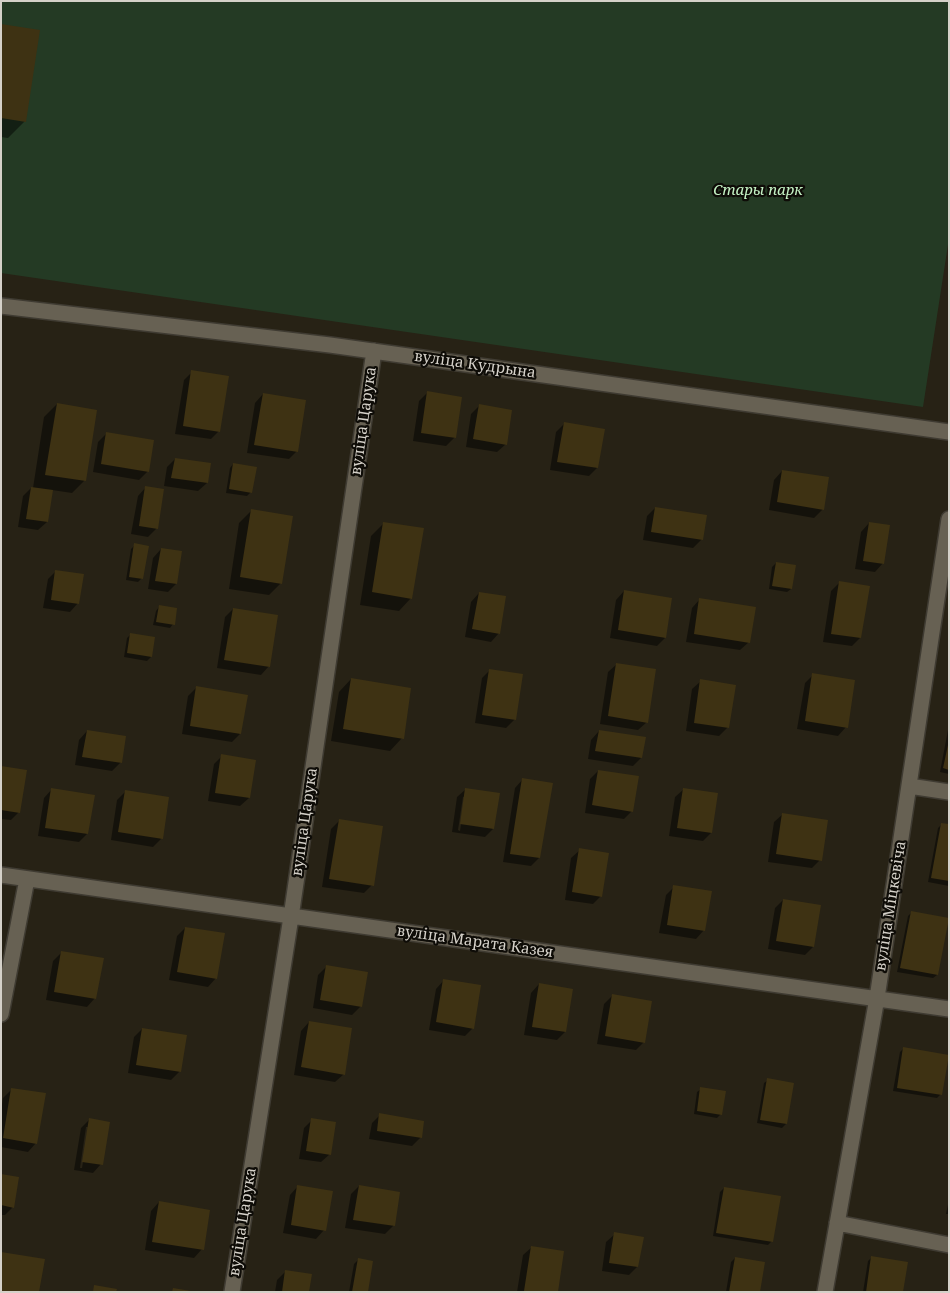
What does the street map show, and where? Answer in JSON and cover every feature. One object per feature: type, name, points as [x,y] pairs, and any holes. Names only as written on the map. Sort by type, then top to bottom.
[{"type":"street","name":"вуліца Кудрына","points":[[1,306],[374,351],[949,432]]},
{"type":"street","name":"вуліца Царука","points":[[232,1292],[291,917],[374,351]]},
{"type":"street","name":"вуліца Міцкевіча","points":[[825,1292],[877,998],[909,786],[942,603],[949,519]]},
{"type":"street","points":[[909,786],[949,792]]},
{"type":"street","name":"вуліца Марата Казея","points":[[1,875],[949,1009]]},
{"type":"street","points":[[1,1014],[27,879]]},
{"type":"street","points":[[837,1223],[949,1245]]},
{"type":"green space","name":"Стары парк","points":[[1,1],[949,1],[949,238],[923,407],[1,273]]},
{"type":"building","points":[[1,24],[40,30],[26,122],[1,118]]},
{"type":"building","points":[[191,370],[229,376],[220,432],[183,426]]},
{"type":"building","points":[[427,391],[462,397],[456,438],[421,433]]},
{"type":"building","points":[[263,393],[306,400],[298,452],[254,445]]},
{"type":"building","points":[[57,403],[97,410],[86,481],[45,475]]},
{"type":"building","points":[[479,404],[512,410],[507,445],[473,439]]},
{"type":"building","points":[[564,422],[605,429],[598,468],[557,462]]},
{"type":"building","points":[[106,432],[154,440],[149,472],[101,464]]},
{"type":"building","points":[[175,458],[211,463],[208,483],[171,478]]},
{"type":"building","points":[[233,463],[257,467],[252,493],[229,489]]},
{"type":"building","points":[[782,470],[829,477],[824,510],[777,502]]},
{"type":"building","points":[[145,486],[164,489],[158,529],[139,526]]},
{"type":"building","points":[[31,487],[53,490],[48,522],[26,519]]},
{"type":"building","points":[[655,507],[707,515],[703,540],[651,532]]},
{"type":"building","points":[[251,509],[293,516],[282,584],[240,577]]},
{"type":"building","points":[[383,522],[424,528],[412,599],[372,592]]},
{"type":"building","points":[[869,522],[890,525],[884,564],[863,561]]},
{"type":"building","points":[[134,543],[149,546],[143,579],[129,577]]},
{"type":"building","points":[[161,548],[182,551],[177,584],[155,581]]},
{"type":"building","points":[[776,562],[796,565],[792,589],[772,586]]},
{"type":"building","points":[[55,570],[84,574],[79,604],[51,600]]},
{"type":"building","points":[[839,581],[870,586],[861,638],[831,634]]},
{"type":"building","points":[[624,590],[672,598],[666,638],[618,630]]},
{"type":"building","points":[[479,592],[506,596],[500,634],[472,629]]},
{"type":"building","points":[[699,598],[756,607],[750,643],[694,634]]},
{"type":"building","points":[[159,605],[177,608],[175,625],[156,622]]},
{"type":"building","points":[[233,608],[278,615],[270,667],[224,660]]},
{"type":"building","points":[[130,633],[155,637],[152,657],[127,653]]},
{"type":"building","points":[[616,663],[656,669],[648,723],[608,716]]},
{"type":"building","points":[[489,669],[523,674],[516,720],[482,715]]},
{"type":"building","points":[[812,673],[855,680],[848,728],[805,721]]},
{"type":"building","points":[[351,678],[411,688],[404,739],[343,729]]},
{"type":"building","points":[[700,679],[736,685],[729,728],[694,723]]},
{"type":"building","points":[[196,686],[248,695],[241,734],[190,726]]},
{"type":"building","points":[[87,730],[126,736],[122,763],[82,757]]},
{"type":"building","points":[[599,730],[646,737],[642,758],[595,751]]},
{"type":"building","points":[[949,745],[949,770],[943,768]]},
{"type":"building","points":[[221,754],[256,760],[250,798],[215,793]]},
{"type":"building","points":[[1,766],[27,770],[20,813],[1,810]]},
{"type":"building","points":[[598,770],[639,776],[633,812],[592,805]]},
{"type":"building","points":[[522,778],[553,783],[540,858],[510,854]]},
{"type":"building","points":[[51,788],[95,795],[88,834],[45,828]]},
{"type":"building","points":[[465,788],[500,793],[494,829],[460,824]]},
{"type":"building","points":[[683,788],[718,793],[712,833],[677,828]]},
{"type":"building","points":[[125,790],[169,797],[163,839],[118,832]]},
{"type":"building","points":[[782,813],[828,820],[822,861],[776,854]]},
{"type":"building","points":[[339,819],[383,826],[374,886],[329,879]]},
{"type":"building","points":[[941,823],[949,824],[949,881],[931,878]]},
{"type":"building","points":[[579,848],[609,853],[602,897],[572,892]]},
{"type":"building","points":[[673,885],[712,891],[705,931],[667,925]]},
{"type":"building","points":[[783,899],[821,905],[814,947],[776,941]]},
{"type":"building","points":[[911,911],[949,918],[938,975],[900,968]]},
{"type":"building","points":[[185,927],[225,933],[217,979],[177,972]]},
{"type":"building","points":[[61,951],[104,958],[96,999],[54,992]]},
{"type":"building","points":[[326,965],[368,972],[362,1007],[320,1000]]},
{"type":"building","points":[[443,979],[481,985],[474,1029],[436,1022]]},
{"type":"building","points":[[539,983],[573,989],[566,1032],[532,1027]]},
{"type":"building","points":[[612,994],[652,1001],[645,1043],[605,1036]]},
{"type":"building","points":[[309,1021],[352,1028],[345,1075],[301,1067]]},
{"type":"building","points":[[142,1028],[187,1035],[181,1072],[136,1065]]},
{"type":"building","points":[[903,1047],[949,1055],[942,1095],[897,1088]]},
{"type":"building","points":[[767,1078],[794,1083],[787,1124],[760,1120]]},
{"type":"building","points":[[700,1087],[726,1091],[722,1115],[697,1111]]},
{"type":"building","points":[[11,1088],[46,1093],[37,1144],[3,1138]]},
{"type":"building","points":[[379,1113],[424,1121],[422,1138],[377,1131]]},
{"type":"building","points":[[89,1118],[110,1122],[103,1165],[82,1162]]},
{"type":"building","points":[[311,1118],[336,1122],[331,1155],[306,1151]]},
{"type":"building","points":[[1,1174],[19,1177],[14,1208],[1,1205]]},
{"type":"building","points":[[297,1185],[333,1191],[326,1231],[291,1225]]},
{"type":"building","points":[[359,1185],[400,1192],[395,1226],[353,1220]]},
{"type":"building","points":[[724,1187],[781,1196],[773,1242],[716,1233]]},
{"type":"building","points":[[159,1201],[210,1210],[204,1250],[152,1242]]},
{"type":"building","points":[[614,1232],[644,1237],[638,1267],[609,1263]]},
{"type":"building","points":[[531,1246],[564,1251],[558,1292],[524,1291]]},
{"type":"building","points":[[1,1252],[45,1259],[39,1292],[1,1292]]},
{"type":"building","points":[[871,1256],[908,1262],[903,1292],[866,1292]]},
{"type":"building","points":[[735,1257],[765,1262],[760,1292],[729,1292]]},
{"type":"building","points":[[358,1258],[373,1261],[368,1292],[352,1292]]},
{"type":"building","points":[[285,1270],[312,1274],[309,1292],[282,1292]]},
{"type":"building","points":[[94,1285],[117,1289],[116,1292],[93,1292]]},
{"type":"building","points":[[173,1288],[191,1291],[191,1292],[172,1292]]}]
